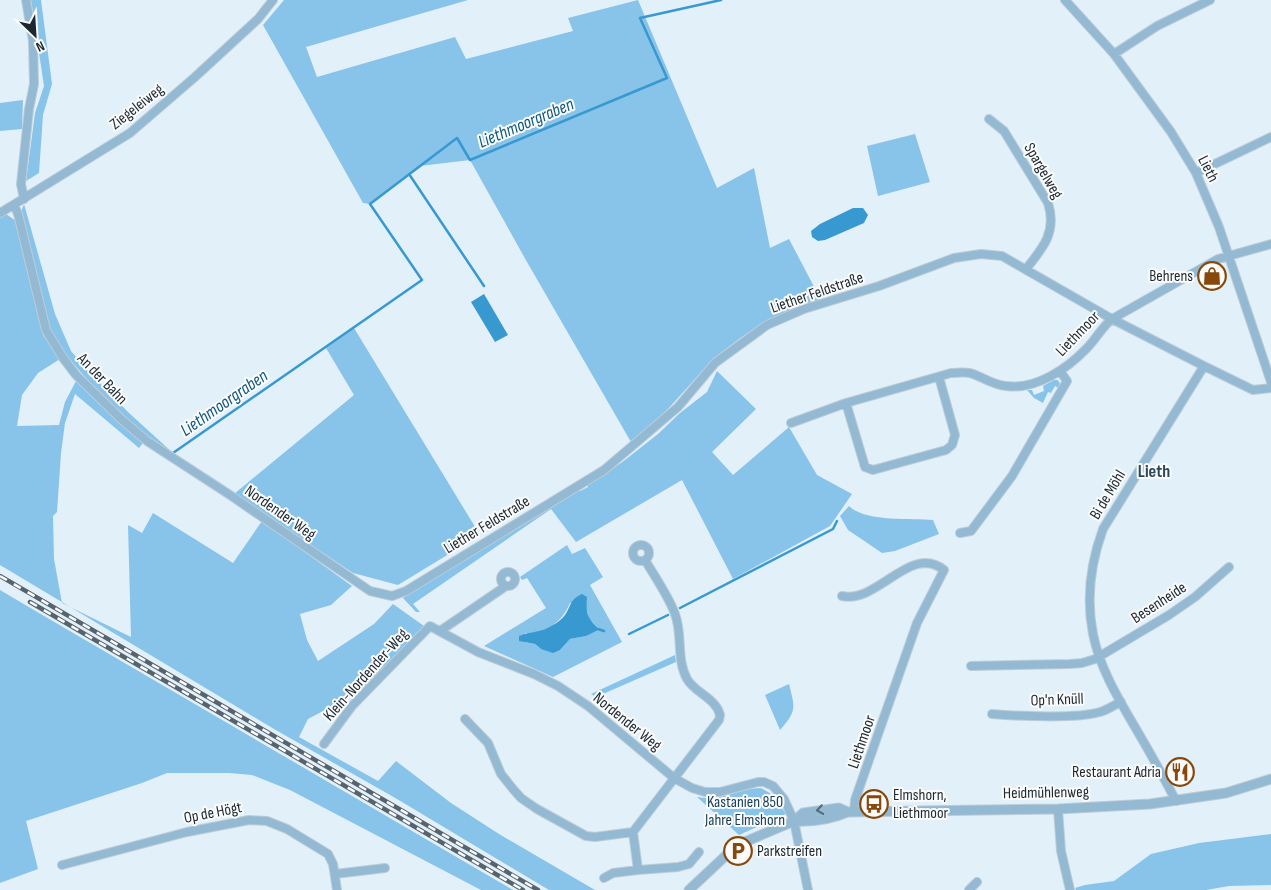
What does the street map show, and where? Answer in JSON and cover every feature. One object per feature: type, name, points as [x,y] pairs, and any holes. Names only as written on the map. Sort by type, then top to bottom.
[{"type":"street","points":[[24,198],[21,184],[29,109],[34,84],[33,41],[26,0]]},
{"type":"street","name":"Ziegeleiweg","points":[[0,213],[130,133],[258,19],[273,0]]},
{"type":"street","name":"Lieth","points":[[1065,0],[1114,54],[1171,132],[1196,173],[1228,256],[1271,382]]},
{"type":"street","points":[[1114,54],[1157,26],[1210,0]]},
{"type":"street","name":"Spargelweg","points":[[988,119],[1004,131],[1048,202],[1052,216],[1051,228],[1043,246],[1026,268]]},
{"type":"street","points":[[1196,173],[1271,137]]},
{"type":"street","name":"An der Bahn","points":[[14,205],[18,214],[46,330],[63,358],[76,375],[121,419],[147,441],[230,495]]},
{"type":"street","name":"Liethmoor","points":[[960,533],[971,531],[1016,469],[1067,381],[1060,371],[1088,348],[1112,318],[1218,259],[1271,244]]},
{"type":"street","name":"Liether Feldstraße","points":[[392,596],[406,592],[604,470],[678,407],[715,363],[767,325],[804,309],[879,286],[964,255],[992,254],[1002,256],[1112,318],[1204,366],[1253,390],[1271,388]]},
{"type":"street","name":"Bi de Möhl","points":[[1176,801],[1121,702],[1099,655],[1093,634],[1090,610],[1092,571],[1095,551],[1103,529],[1204,366]]},
{"type":"street","points":[[791,423],[846,403],[951,373],[964,372],[996,384],[1016,386],[1030,384],[1060,371]]},
{"type":"street","points":[[846,403],[865,467],[873,470],[946,450],[952,446],[955,435],[939,377]]},
{"type":"street","name":"Nordender Weg","points":[[230,495],[370,591],[392,596]]},
{"type":"street","points":[[465,720],[488,743],[502,774],[513,789],[521,798],[537,809],[586,836],[595,837],[632,832],[719,720],[720,715],[717,705],[687,680],[682,666],[680,632],[675,614],[645,560]]},
{"type":"street","name":"Liethmoor","points":[[842,596],[851,598],[860,595],[880,586],[896,573],[915,564],[936,564],[944,570],[916,623],[851,812]]},
{"type":"street","name":"Besenheide","points":[[1099,655],[1176,611],[1195,598],[1229,567]]},
{"type":"street","points":[[440,631],[506,586]]},
{"type":"street","name":"Nordender Weg","points":[[430,626],[478,652],[534,674],[570,694],[588,706],[674,778],[692,788],[705,792],[731,790],[758,782],[768,783],[784,799],[794,821]]},
{"type":"street","name":"Klein-Nordender-Weg","points":[[324,744],[352,706],[430,626]]},
{"type":"street","points":[[971,666],[1082,664],[1099,655]]},
{"type":"street","points":[[887,678],[896,682]]},
{"type":"street","name":"Op'n Knüll","points":[[992,714],[1082,714],[1100,712],[1121,702]]},
{"type":"street","name":"Heidmühlenweg","points":[[689,890],[735,847],[794,821],[804,822],[851,812],[1058,809],[1150,804],[1226,793],[1271,779]]},
{"type":"street","points":[[1058,809],[1061,851],[1070,890]]},
{"type":"street","name":"Op de Högt","points":[[62,865],[187,832],[249,820],[266,821],[287,829],[328,854],[333,864],[338,890]]},
{"type":"street","points":[[794,821],[808,890]]},
{"type":"street","points":[[632,832],[638,870]]},
{"type":"street","points":[[604,878],[613,873],[689,864],[699,852]]},
{"type":"street","points":[[335,874],[385,868]]},
{"type":"street","points":[[969,890],[977,882]]},
{"type":"green space","points":[[31,0],[41,0],[52,84],[43,115],[39,173],[26,181],[35,113],[44,86]]},
{"type":"green space","points":[[284,0],[468,0],[306,47],[317,77],[455,37],[466,59],[573,31],[568,18],[638,0],[717,188],[754,168],[770,248],[789,239],[821,300],[769,319],[739,339],[713,359],[668,409],[631,442],[470,160],[420,166],[370,204],[363,203],[263,25]]},
{"type":"green space","points":[[23,100],[22,129],[0,131],[0,103]]},
{"type":"green space","points":[[915,134],[930,182],[878,196],[867,146]]},
{"type":"green space","points":[[24,204],[55,314],[71,351],[129,413],[173,453],[121,419],[66,355],[51,331],[21,212]]},
{"type":"green space","points":[[6,214],[16,221],[43,335],[60,359],[38,373],[22,395],[17,426],[59,425],[65,402],[76,381],[143,443],[139,448],[75,394],[65,423],[57,512],[53,516],[54,559],[62,602],[0,565],[0,218]]},
{"type":"green space","points":[[354,328],[480,535],[398,585],[353,573],[234,494],[354,395],[326,348]]},
{"type":"green space","points":[[717,371],[756,409],[712,452],[733,475],[789,427],[817,475],[852,494],[830,526],[733,579],[682,480],[576,542],[551,509],[413,604],[420,612],[416,612],[403,598],[414,589],[472,556],[550,506],[579,489],[580,491],[588,487],[587,483],[605,474],[625,460],[707,392]]},
{"type":"green space","points":[[1058,380],[1060,384],[1058,388],[1055,386],[1051,393],[1048,392],[1043,403],[1034,398],[1027,390],[1032,390],[1034,395],[1044,391],[1043,386]]},
{"type":"green space","points":[[849,506],[865,515],[876,517],[933,520],[939,534],[895,551],[882,553],[848,530],[840,516]]},
{"type":"green space","points":[[153,513],[233,563],[262,521],[352,586],[331,605],[300,614],[307,640],[318,661],[374,624],[393,604],[424,626],[366,688],[308,719],[299,737],[378,781],[396,761],[451,803],[499,834],[595,890],[549,890],[70,607],[131,637],[128,525],[142,533]]},
{"type":"green space","points":[[567,545],[572,554],[585,548],[603,577],[590,585],[622,642],[553,677],[484,646],[546,608],[527,578],[522,580],[520,577]],"holes":[[[570,603],[586,608],[589,619],[598,628],[586,636],[570,639],[560,650],[541,649],[535,644],[524,642],[525,633],[533,633],[552,626],[562,616]]]},
{"type":"green space","points":[[0,590],[513,890],[481,890],[290,790],[252,775],[229,773],[167,773],[26,821],[38,869],[0,883]]},
{"type":"green space","points":[[675,655],[676,662],[596,697],[591,694]]},
{"type":"green space","points":[[789,684],[793,699],[793,709],[780,730],[765,695]]},
{"type":"green space","name":"Kastanien 850 Jahre Elmshorn","points":[[761,788],[773,795],[786,814],[739,835],[697,797],[714,798]]},
{"type":"green space","points":[[1271,834],[1271,885],[1229,886],[1206,890],[1076,890],[1075,888],[1114,881],[1151,854],[1199,843]]},
{"type":"shaded area","points":[[853,208],[863,208],[868,215],[864,223],[825,240],[818,241],[812,237],[811,231],[820,224]]},
{"type":"shaded area","points":[[484,294],[508,335],[495,342],[471,302]]},
{"type":"shaded area","points":[[582,594],[587,597],[588,614],[598,630],[586,636],[570,639],[560,650],[553,653],[541,649],[535,644],[519,641],[519,636],[549,628],[558,622],[565,615],[573,601]]},
{"type":"waterway","name":"Liethmoorgraben","points":[[173,453],[422,280],[370,204],[457,138],[470,160],[667,78],[640,18],[721,0]]},
{"type":"waterway","points":[[409,174],[484,286]]},
{"type":"waterway","points":[[680,608],[833,529],[837,521]]},
{"type":"waterway","points":[[629,634],[668,615]]},
{"type":"waterway","points":[[598,629],[604,631]]},
{"type":"railway","points":[[0,576],[538,890]]},
{"type":"railway","points":[[30,602],[523,890]]},
{"type":"place","name":"Behrens","points":[[1212,276]]},
{"type":"place","name":"Restaurant Adria","points":[[1180,772]]},
{"type":"place","name":"Elmshorn, Liethmoor","points":[[874,804]]},
{"type":"place","name":"Parkstreifen","points":[[738,851]]},
{"type":"district","name":"Lieth","points":[[1154,471]]}]
